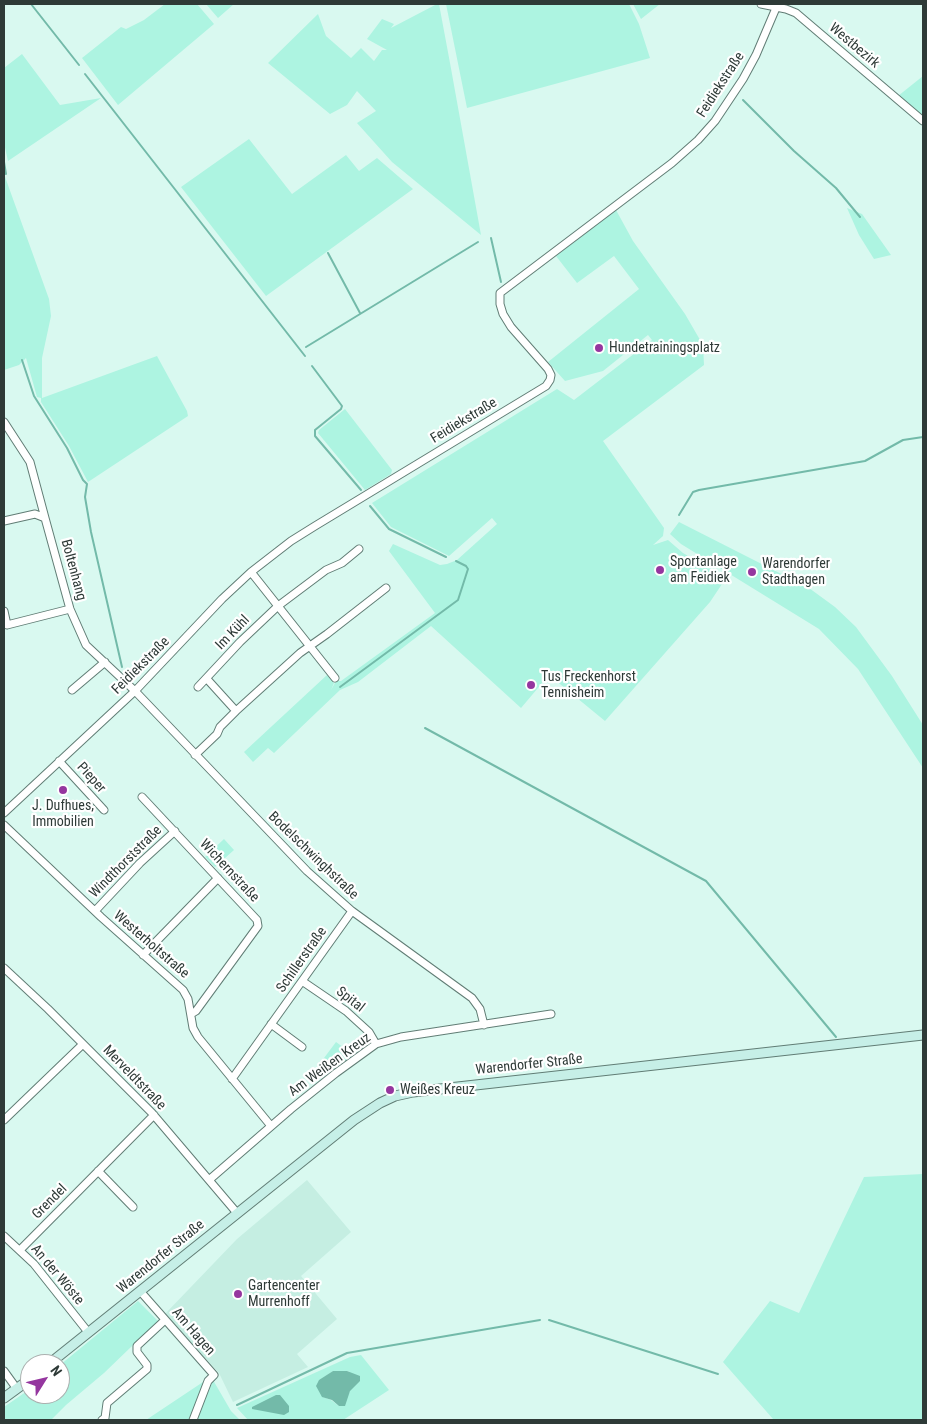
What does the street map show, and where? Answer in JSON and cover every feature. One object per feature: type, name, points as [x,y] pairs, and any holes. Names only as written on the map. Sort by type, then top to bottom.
[{"type":"main road","name":"Warendorfer Straße","points":[[61,1354],[364,1112],[396,1096],[441,1089],[923,1036]]},
{"type":"main road","points":[[4,1398],[18,1389]]},
{"type":"street","name":"Westbezirk","points":[[761,4],[776,8],[786,8],[796,13],[923,121]]},
{"type":"street","name":"Feidiekstraße","points":[[4,813],[136,691],[222,599],[251,572],[291,541],[546,386],[551,375],[548,369],[511,327],[503,314],[500,304],[500,292],[672,163],[698,140],[715,122],[743,79],[756,55],[776,8]]},
{"type":"street","name":"Boltenhang","points":[[4,422],[30,462],[70,609],[86,645],[136,691]]},
{"type":"street","points":[[4,521],[35,514],[45,518]]},
{"type":"street","name":"Im Kühl","points":[[198,687],[240,642],[278,606],[326,570],[342,562],[359,549]]},
{"type":"street","points":[[251,572],[335,678]]},
{"type":"street","points":[[195,755],[217,734],[220,727],[236,710],[300,653],[386,588]]},
{"type":"street","points":[[4,611],[8,625],[70,609]]},
{"type":"street","points":[[72,690],[105,662]]},
{"type":"street","points":[[207,679],[236,710]]},
{"type":"street","name":"Bodelschwinghstraße","points":[[136,691],[307,871],[352,911],[472,998],[480,1009],[484,1025]]},
{"type":"street","name":"Pieper","points":[[59,762],[104,810]]},
{"type":"street","name":"Wichernstraße","points":[[142,797],[258,920],[258,926],[192,1014]]},
{"type":"street","name":"Westerholtstraße","points":[[4,825],[95,911],[183,990],[188,999],[193,1028],[198,1037],[271,1126]]},
{"type":"street","name":"Windthorststraße","points":[[95,911],[140,863],[175,831]]},
{"type":"street","points":[[143,955],[218,878]]},
{"type":"street","name":"Schillerstraße","points":[[232,1079],[352,911]]},
{"type":"street","name":"Merveldtstraße","points":[[4,968],[154,1116],[237,1213]]},
{"type":"street","name":"Spital","points":[[302,981],[346,1011],[369,1032],[376,1044]]},
{"type":"street","name":"Am Weißen Kreuz","points":[[209,1180],[336,1073],[376,1044],[401,1037],[551,1014]]},
{"type":"street","points":[[272,1024],[302,1047]]},
{"type":"street","points":[[4,1120],[83,1044]]},
{"type":"street","name":"Grendel","points":[[20,1250],[154,1116]]},
{"type":"street","points":[[98,1172],[133,1207]]},
{"type":"street","name":"An der Wöste","points":[[4,1236],[34,1264],[88,1332]]},
{"type":"street","name":"Am Hagen","points":[[140,1291],[214,1375],[208,1380],[193,1420]]},
{"type":"street","points":[[102,1420],[105,1418],[107,1403],[147,1370],[147,1365],[137,1352],[137,1346],[165,1320]]},
{"type":"street","points":[[4,1371],[18,1389]]},
{"type":"shaded area","points":[[165,4],[197,4],[214,24],[118,105],[82,58],[121,27],[126,29],[144,20]]},
{"type":"shaded area","points":[[206,4],[234,4],[218,18]]},
{"type":"shaded area","points":[[439,4],[481,235],[392,162],[357,123],[376,111],[357,91],[347,105],[330,114],[268,63],[318,14],[326,36],[351,58],[361,48],[374,61],[382,50],[387,50],[367,39],[382,19],[394,24],[391,28]]},
{"type":"shaded area","points":[[446,4],[629,4],[639,24],[650,58],[467,108]]},
{"type":"shaded area","points":[[633,4],[660,4],[641,19]]},
{"type":"shaded area","points":[[22,54],[60,105],[101,98],[8,161],[4,143],[4,68]]},
{"type":"shaded area","points":[[923,76],[923,117],[898,96]]},
{"type":"shaded area","points":[[249,139],[292,194],[346,155],[359,171],[377,158],[413,189],[266,296],[181,187]]},
{"type":"shaded area","points":[[4,174],[49,299],[51,316],[42,358],[42,398],[157,356],[187,411],[188,416],[88,482],[69,446],[41,402],[41,398],[37,397],[26,358],[19,365],[4,370]]},
{"type":"shaded area","points":[[847,208],[862,214],[891,255],[874,259],[859,235]]},
{"type":"shaded area","points":[[616,210],[633,241],[685,314],[703,345],[704,365],[603,441],[664,528],[663,536],[653,545],[668,540],[683,553],[726,578],[710,602],[605,721],[549,675],[521,708],[431,626],[358,682],[340,690],[274,753],[268,748],[253,762],[244,752],[327,675],[334,683],[331,690],[336,681],[341,681],[435,613],[389,551],[393,544],[440,565],[447,564],[457,560],[497,524],[492,518],[449,556],[391,527],[372,503],[557,389],[574,400],[652,340],[648,335],[603,371],[565,381],[548,362],[639,289],[614,256],[577,283],[556,256]]},
{"type":"shaded area","points":[[345,409],[392,470],[391,474],[365,490],[318,433],[319,430]]},
{"type":"shaded area","points":[[679,522],[809,588],[835,607],[856,627],[892,676],[923,725],[923,768],[858,669],[819,629],[681,544],[670,534]]},
{"type":"shaded area","points":[[224,839],[234,850],[215,867],[205,857]]},
{"type":"shaded area","points":[[336,1042],[354,1055],[332,1070],[321,1062]]},
{"type":"shaded area","points":[[923,1174],[923,1420],[772,1420],[723,1362],[770,1301],[799,1313],[864,1177]]},
{"type":"shaded area","points":[[307,1180],[351,1232],[301,1276],[337,1319],[297,1354],[308,1367],[233,1402],[219,1373],[165,1314],[237,1239]]},
{"type":"shaded area","points":[[138,1301],[158,1321],[104,1373],[70,1402],[70,1357]]},
{"type":"shaded area","points":[[361,1355],[389,1390],[343,1420],[248,1420],[237,1408],[350,1357]],"holes":[[[333,1371],[350,1372],[350,1391],[346,1399],[339,1406],[323,1397],[320,1390],[323,1378]]]},
{"type":"shaded area","points":[[333,1371],[347,1371],[360,1376],[360,1381],[350,1391],[345,1406],[339,1406],[332,1400],[322,1397],[316,1386],[319,1380]]},
{"type":"shaded area","points":[[206,1380],[190,1420],[146,1420]]},
{"type":"shaded area","points":[[213,1380],[231,1411],[240,1420],[197,1420]]},
{"type":"shaded area","points":[[276,1395],[280,1395],[289,1406],[289,1412],[284,1415],[252,1409],[252,1407]]},
{"type":"shaded area","points":[[20,1396],[20,1404],[67,1404],[51,1420],[4,1420],[4,1407]]},
{"type":"waterway","points":[[31,4],[79,65]]},
{"type":"waterway","points":[[85,74],[305,356]]},
{"type":"waterway","points":[[743,100],[794,151],[836,188],[860,217]]},
{"type":"waterway","points":[[4,162],[6,174]]},
{"type":"waterway","points":[[491,238],[501,282]]},
{"type":"waterway","points":[[306,347],[478,242]]},
{"type":"waterway","points":[[328,253],[360,313]]},
{"type":"waterway","points":[[22,360],[34,396],[87,484],[85,497],[91,532],[122,667]]},
{"type":"waterway","points":[[312,366],[342,406],[341,409],[315,430],[315,436],[361,490]]},
{"type":"waterway","points":[[679,515],[693,492],[699,490],[865,461],[903,440],[923,437]]},
{"type":"waterway","points":[[370,506],[389,529],[446,557]]},
{"type":"waterway","points":[[340,687],[458,600],[468,569],[456,561]]},
{"type":"waterway","points":[[425,728],[706,881],[836,1037]]},
{"type":"waterway","points":[[237,1405],[347,1353],[540,1320]]},
{"type":"waterway","points":[[549,1320],[718,1374]]},
{"type":"place","name":"Hundetrainingsplatz","points":[[599,348]]},
{"type":"place","name":"Sportanlage am Feidiek","points":[[660,570]]},
{"type":"place","name":"Warendorfer Stadthagen","points":[[752,572]]},
{"type":"place","name":"Tus Freckenhorst Tennisheim","points":[[531,685]]},
{"type":"place","name":"J. Dufhues, Immobilien","points":[[63,790]]},
{"type":"place","name":"Weißes Kreuz","points":[[390,1090]]},
{"type":"place","name":"Gartencenter Murrenhoff","points":[[238,1294]]}]
